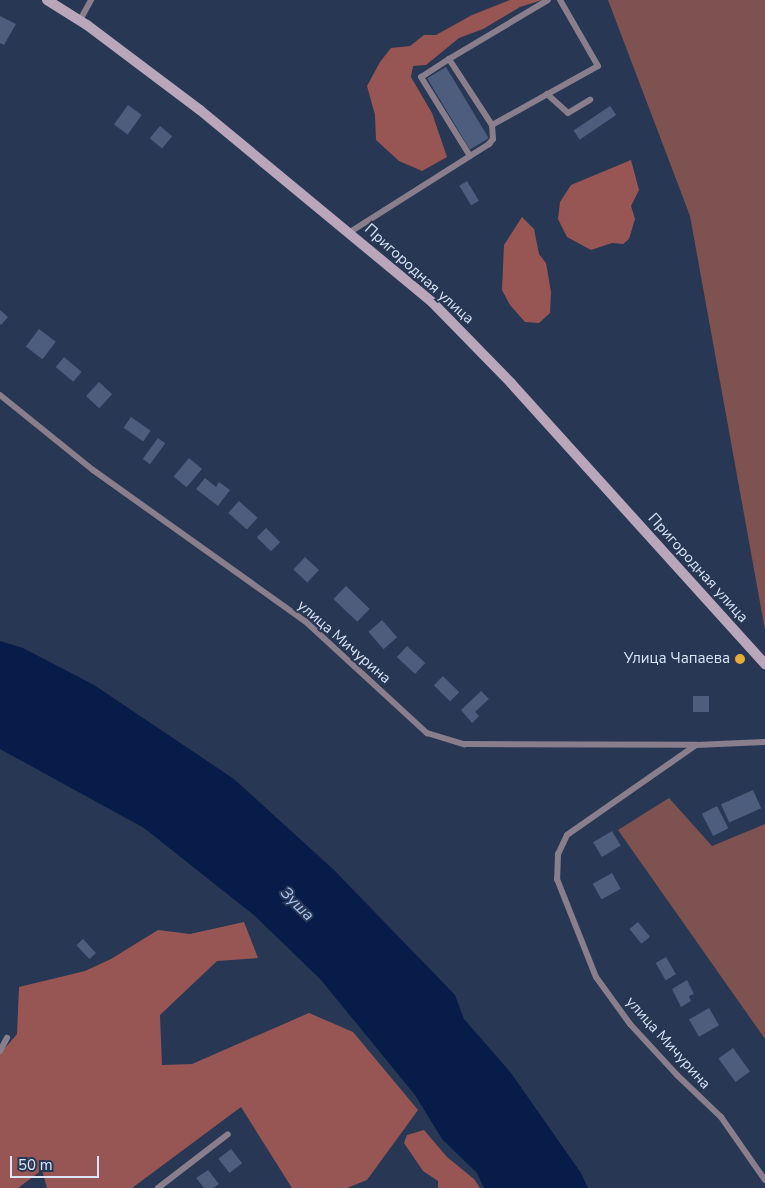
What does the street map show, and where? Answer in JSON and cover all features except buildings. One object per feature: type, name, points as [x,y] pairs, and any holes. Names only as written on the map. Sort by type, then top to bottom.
[{"type":"street","name":"Пригородная улица","points":[[47,0],[80,20],[200,110],[350,232],[432,302],[512,383],[765,664]]},
{"type":"lane","points":[[80,20],[91,0]]},
{"type":"lane","points":[[470,156],[421,78],[449,59],[548,0]]},
{"type":"lane","points":[[492,125],[598,66],[560,0]]},
{"type":"lane","points":[[350,232],[427,180],[470,156],[493,139],[492,125],[449,59]]},
{"type":"lane","points":[[547,94],[568,113],[590,100]]},
{"type":"lane","name":"улица Мичурина","points":[[0,395],[94,470],[305,621],[427,733],[464,744],[696,745],[765,742]]},
{"type":"lane","name":"улица Мичурина","points":[[696,745],[567,835],[558,854],[557,879],[596,977],[630,1024],[677,1075],[721,1116],[765,1180]]},
{"type":"lane","points":[[0,1051],[8,1038]]},
{"type":"lane","points":[[158,1188],[228,1134]]},
{"type":"shaded area","points":[[510,0],[542,0],[520,7],[483,29],[459,38],[426,65],[413,66],[411,77],[432,113],[447,157],[422,171],[399,161],[376,140],[375,115],[367,86],[380,62],[391,48],[410,46],[424,35],[436,35],[472,15]]},
{"type":"shaded area","points":[[608,0],[765,0],[765,630],[690,216]]},
{"type":"shaded area","points":[[631,160],[639,190],[631,206],[635,219],[629,239],[623,244],[612,243],[591,250],[567,237],[558,219],[560,202],[571,185]]},
{"type":"shaded area","points":[[522,217],[534,229],[539,254],[546,263],[551,292],[550,313],[539,323],[525,322],[510,305],[502,290],[504,245]]},
{"type":"shaded area","points":[[669,798],[712,846],[765,824],[765,1039],[618,830]]},
{"type":"shaded area","points":[[244,922],[258,958],[217,961],[160,1015],[162,1065],[192,1064],[309,1013],[353,1032],[418,1110],[367,1180],[347,1188],[292,1188],[241,1107],[132,1188],[47,1188],[42,1170],[18,1188],[0,1188],[0,1054],[17,1034],[19,987],[85,971],[111,959],[158,930],[190,934]]},
{"type":"shaded area","points":[[424,1130],[447,1157],[474,1179],[480,1188],[438,1188],[438,1181],[423,1171],[404,1143],[407,1135]]},
{"type":"water","name":"Зуша","points":[[0,641],[23,648],[94,685],[234,779],[333,869],[455,995],[464,1019],[511,1073],[581,1173],[588,1188],[484,1188],[477,1173],[442,1139],[415,1095],[321,980],[255,916],[144,828],[0,749]]},
{"type":"place","name":"Улица Чапаева","points":[[740,659]]}]
